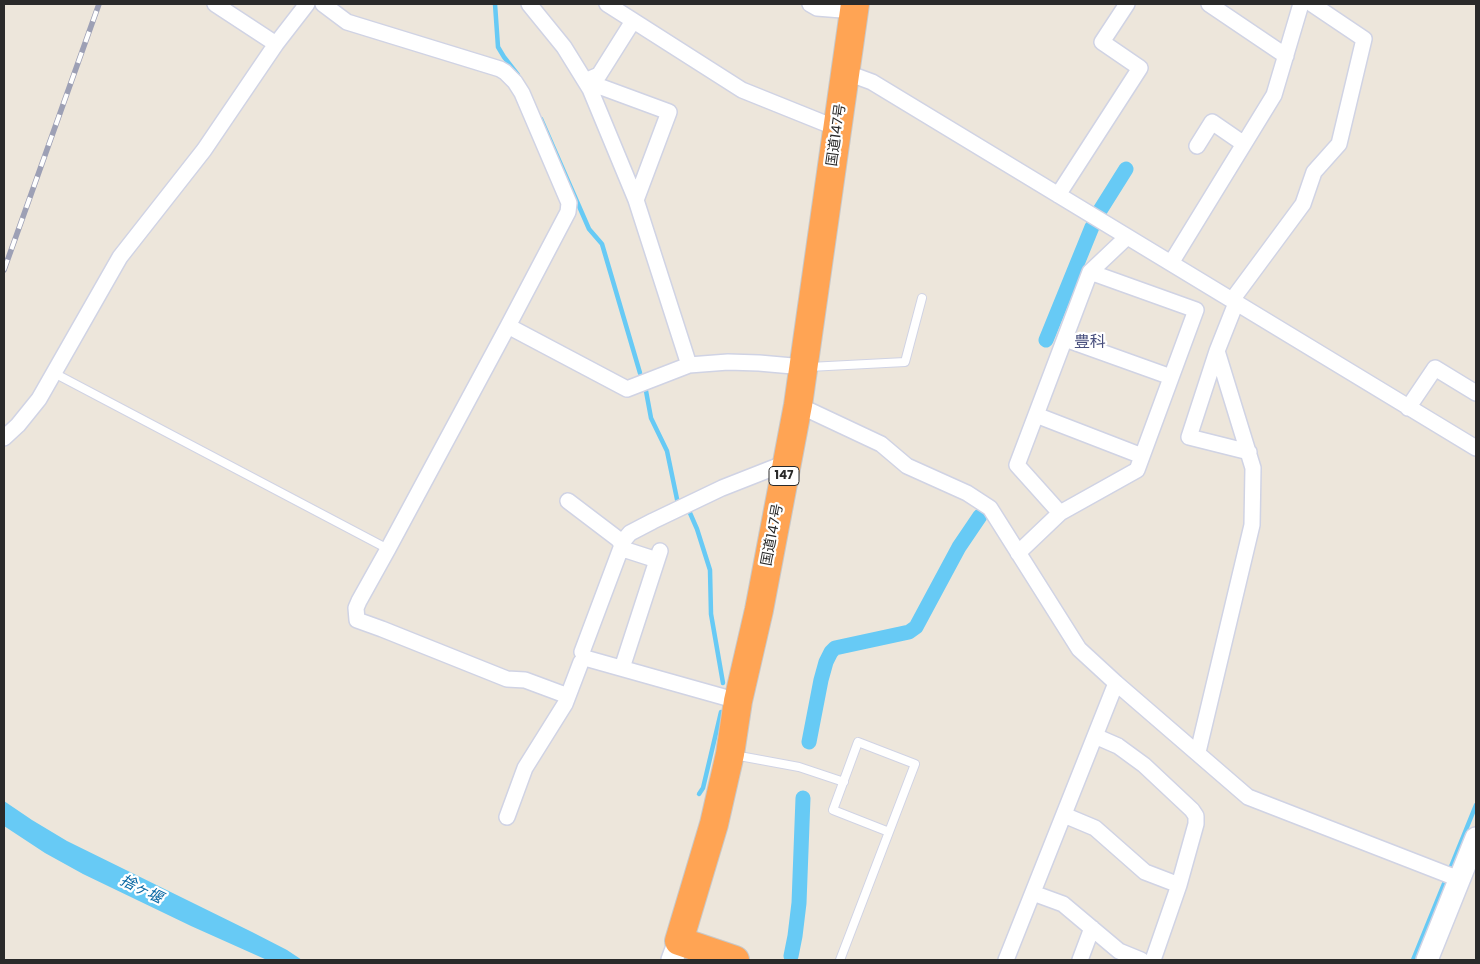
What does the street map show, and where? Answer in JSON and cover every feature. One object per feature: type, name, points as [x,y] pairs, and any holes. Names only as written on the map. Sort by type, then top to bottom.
[{"type":"highway","name":"国道147号","points":[[675,951],[714,824],[730,754],[738,701],[759,610],[798,405],[855,7]]},
{"type":"highway","name":"147","points":[[675,951],[735,960]]},
{"type":"street","points":[[215,4],[276,44]]},
{"type":"street","points":[[4,438],[39,399],[120,257],[204,150],[276,44],[307,4]]},
{"type":"street","points":[[323,4],[346,22],[500,69],[510,76],[518,87],[569,203],[568,212],[508,326],[359,601],[356,608],[357,620],[507,679],[525,680],[568,696]]},
{"type":"street","points":[[529,4],[564,47],[590,90],[636,200],[689,365]]},
{"type":"street","points":[[607,4],[742,90],[829,125],[838,125]]},
{"type":"street","points":[[810,4],[816,8],[855,7]]},
{"type":"street","points":[[1058,195],[1140,68],[1102,42],[1127,4]]},
{"type":"street","points":[[1208,4],[1286,56]]},
{"type":"street","points":[[1171,263],[1274,95],[1300,4]]},
{"type":"street","points":[[1249,452],[1188,437],[1234,301],[1302,204],[1314,172],[1339,144],[1364,39],[1312,4]]},
{"type":"street","points":[[585,81],[599,75],[633,21]]},
{"type":"street","points":[[845,72],[872,82],[1476,448]]},
{"type":"street","points":[[585,81],[669,112],[636,200]]},
{"type":"street","points":[[1197,146],[1212,122],[1244,144]]},
{"type":"street","points":[[1060,513],[1017,465],[1090,272],[1128,237]]},
{"type":"street","points":[[1018,552],[1060,513],[1137,470],[1196,310],[1090,272]]},
{"type":"street","points":[[508,326],[627,389],[689,365],[736,362],[804,367]]},
{"type":"street","points":[[1065,339],[1171,377]]},
{"type":"street","points":[[1198,752],[1252,525],[1254,468],[1217,351]]},
{"type":"street","points":[[1408,408],[1435,368],[1476,393]]},
{"type":"street","points":[[798,405],[881,444],[907,466],[979,500],[990,508],[1079,648],[1116,683],[1248,797],[1459,879]]},
{"type":"street","points":[[1036,415],[1142,456]]},
{"type":"street","points":[[738,701],[585,658],[582,652],[622,546],[630,533],[722,488],[778,466],[786,466]]},
{"type":"street","points":[[568,501],[618,539],[626,550],[658,556],[622,668]]},
{"type":"street","points":[[507,816],[525,768],[560,713],[581,662],[585,658]]},
{"type":"street","points":[[1006,960],[1116,683]]},
{"type":"street","points":[[1095,736],[1118,746],[1144,765],[1196,816],[1196,824],[1179,884],[1153,960]]},
{"type":"street","points":[[1064,815],[1095,828],[1145,872],[1179,884]]},
{"type":"street","points":[[1427,960],[1476,838]]},
{"type":"street","points":[[1033,893],[1063,904],[1118,952],[1141,960]]},
{"type":"street","points":[[1080,960],[1092,928]]},
{"type":"lane","points":[[804,367],[905,362],[922,298]]},
{"type":"lane","points":[[54,373],[388,549]]},
{"type":"lane","points":[[840,960],[889,832],[915,764],[858,742],[833,810],[889,832]]},
{"type":"lane","points":[[730,754],[799,767],[844,782]]},
{"type":"water","name":"捨ヶ堰","points":[[4,801],[67,841],[252,932],[302,960],[267,960],[83,874],[45,853],[4,826]]},
{"type":"waterway","points":[[495,4],[498,47],[518,75]]},
{"type":"waterway","points":[[541,119],[589,229],[602,244],[640,373]]},
{"type":"waterway","points":[[1099,212],[1126,169]]},
{"type":"waterway","points":[[1046,340],[1092,227]]},
{"type":"waterway","points":[[646,391],[651,418],[667,451],[678,504]]},
{"type":"waterway","points":[[685,509],[690,513],[697,529],[710,570],[711,614],[723,683]]},
{"type":"waterway","points":[[809,742],[821,680],[831,652],[835,648],[909,632],[916,627],[959,547],[980,516]]},
{"type":"waterway","points":[[699,794],[703,788],[721,712]]},
{"type":"waterway","points":[[791,956],[799,903],[803,798]]},
{"type":"waterway","points":[[1413,960],[1476,805]]},
{"type":"railway","points":[[4,270],[99,4]]},
{"type":"district","name":"豊科","points":[[1090,343]]}]
